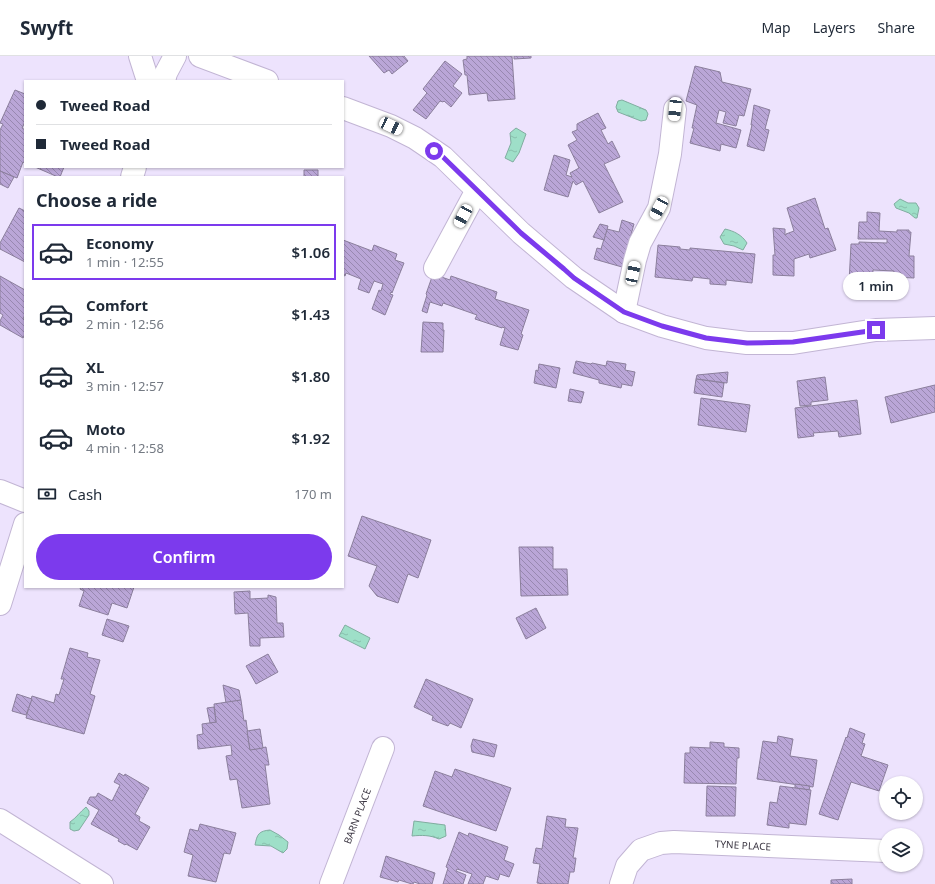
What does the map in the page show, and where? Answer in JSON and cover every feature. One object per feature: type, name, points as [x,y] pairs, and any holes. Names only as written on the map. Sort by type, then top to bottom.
[{"type":"street","points":[[140,56],[148,80]]},
{"type":"street","points":[[164,80],[175,56]]},
{"type":"street","points":[[200,56],[243,65],[266,80]]},
{"type":"street","points":[[344,108],[391,126],[415,138],[443,157],[521,233],[574,278],[624,312],[662,326],[706,338],[747,343],[793,342],[876,330],[935,328]]},
{"type":"street","points":[[624,312],[640,243],[659,208],[670,154],[675,109]]},
{"type":"street","points":[[435,268],[477,190]]},
{"type":"street","points":[[0,491],[24,501]]},
{"type":"street","points":[[0,604],[24,527]]},
{"type":"street","name":"BARN PLACE","points":[[331,884],[383,748]]},
{"type":"street","points":[[0,820],[102,884]]},
{"type":"street","name":"TYNE PLACE","points":[[621,884],[627,866],[638,853],[641,850],[662,843],[674,842],[879,851]]},
{"type":"water","points":[[622,100],[646,110],[648,114],[646,120],[641,121],[618,112],[616,107],[618,101]]},
{"type":"water","points":[[516,128],[526,134],[519,153],[513,162],[505,158],[511,143],[510,133]]},
{"type":"water","points":[[900,199],[908,203],[916,203],[919,208],[917,218],[896,208],[894,204]]},
{"type":"water","points":[[725,229],[738,234],[745,240],[747,243],[743,250],[724,244],[720,237]]},
{"type":"water","points":[[345,625],[370,638],[365,649],[339,636]]},
{"type":"water","points":[[86,807],[89,811],[89,815],[79,830],[74,831],[70,829],[70,822]]},
{"type":"water","points":[[414,821],[445,825],[446,836],[439,839],[419,835],[412,836]]},
{"type":"water","points":[[270,830],[288,842],[287,849],[283,853],[271,846],[255,845],[261,832]]},
{"type":"building","points":[[369,56],[404,56],[408,61],[392,74],[389,70],[384,73]]},
{"type":"building","points":[[467,56],[512,56],[515,99],[488,101],[487,93],[469,95],[467,75],[465,75],[463,60],[467,59]]},
{"type":"building","points":[[514,56],[531,56],[531,58],[514,59]]},
{"type":"building","points":[[445,61],[462,74],[453,86],[462,93],[451,107],[444,101],[440,101],[426,119],[413,110],[427,93],[423,89]]},
{"type":"building","points":[[695,66],[720,72],[722,82],[751,89],[744,116],[739,115],[736,126],[723,123],[726,112],[719,110],[716,123],[741,130],[736,148],[721,144],[720,151],[690,143],[694,128],[692,128],[697,105],[686,101]]},
{"type":"building","points":[[15,90],[24,94],[24,124],[22,128],[24,129],[24,162],[17,178],[0,171],[0,130],[3,124],[0,123]]},
{"type":"building","points":[[754,105],[770,110],[765,129],[769,130],[764,151],[747,146],[752,125]]},
{"type":"building","points":[[598,113],[606,128],[601,130],[608,144],[612,141],[620,157],[604,164],[623,202],[599,213],[583,181],[576,185],[573,181],[568,197],[544,190],[554,155],[570,160],[566,175],[572,177],[570,173],[579,168],[568,145],[577,140],[572,132],[577,130],[577,124]]},
{"type":"building","points":[[37,168],[64,168],[60,176],[56,176]]},
{"type":"building","points":[[304,170],[318,170],[318,176],[304,176]]},
{"type":"building","points":[[0,171],[14,177],[8,188],[0,184]]},
{"type":"building","points":[[815,198],[825,229],[828,228],[836,250],[810,258],[809,254],[794,259],[794,276],[773,275],[773,255],[775,255],[773,228],[785,229],[785,235],[794,231],[787,208]]},
{"type":"building","points":[[19,208],[24,210],[24,261],[0,249],[0,243]]},
{"type":"building","points":[[867,212],[880,213],[879,231],[897,232],[897,230],[909,230],[909,232],[911,232],[909,256],[914,256],[914,278],[893,277],[894,271],[873,270],[872,283],[849,283],[851,244],[859,244],[859,242],[887,243],[887,239],[858,239],[859,222],[867,222]]},
{"type":"building","points":[[622,220],[634,224],[622,267],[594,259],[597,248],[601,249],[607,229],[619,232]]},
{"type":"building","points":[[600,224],[608,226],[604,240],[593,237]]},
{"type":"building","points":[[344,240],[372,251],[374,245],[397,254],[395,260],[404,263],[392,293],[391,292],[390,294],[393,295],[385,315],[372,309],[379,290],[381,291],[383,284],[374,281],[369,293],[358,289],[361,279],[346,273],[345,276]]},
{"type":"building","points":[[658,245],[680,247],[680,249],[690,250],[690,248],[755,254],[752,283],[726,280],[726,285],[710,284],[710,279],[693,277],[692,281],[655,277]]},
{"type":"building","points":[[433,274],[450,280],[451,276],[497,292],[495,299],[529,310],[521,334],[523,335],[518,350],[500,345],[505,328],[475,319],[477,315],[443,303],[442,306],[430,302],[427,313],[422,311]]},
{"type":"building","points":[[0,276],[24,289],[23,338],[0,325],[3,315],[0,313]]},
{"type":"building","points":[[423,322],[443,323],[443,352],[421,352]]},
{"type":"building","points":[[576,361],[606,366],[607,361],[626,364],[625,370],[635,372],[632,386],[622,384],[621,388],[599,383],[599,380],[573,373]]},
{"type":"building","points":[[539,364],[560,368],[556,388],[534,383],[536,370],[538,371]]},
{"type":"building","points":[[728,372],[727,383],[696,379],[697,375]]},
{"type":"building","points":[[825,377],[828,400],[811,402],[811,405],[800,406],[797,381]]},
{"type":"building","points":[[696,379],[724,383],[722,397],[694,393]]},
{"type":"building","points":[[935,385],[935,412],[891,423],[885,397]]},
{"type":"building","points":[[570,389],[584,392],[581,403],[568,401]]},
{"type":"building","points":[[701,398],[750,405],[746,432],[698,425]]},
{"type":"building","points":[[857,400],[861,434],[839,437],[838,431],[813,433],[814,436],[798,438],[795,408]]},
{"type":"building","points":[[362,516],[431,540],[418,578],[408,574],[398,603],[377,596],[369,586],[377,566],[348,556]]},
{"type":"building","points":[[519,547],[553,547],[553,569],[567,569],[568,595],[521,596]]},
{"type":"building","points":[[134,588],[127,608],[112,603],[108,615],[79,606],[84,591],[80,589]]},
{"type":"building","points":[[250,591],[250,599],[268,598],[268,595],[276,597],[277,623],[283,623],[284,637],[260,638],[260,646],[250,646],[248,613],[235,614],[234,592]]},
{"type":"building","points":[[536,608],[546,628],[526,639],[516,618]]},
{"type":"building","points":[[107,619],[129,626],[123,642],[102,635]]},
{"type":"building","points":[[70,648],[88,653],[87,657],[100,660],[90,694],[95,696],[84,734],[26,718],[32,696],[54,703],[56,694],[59,695],[64,679],[61,679]]},
{"type":"building","points":[[268,654],[278,672],[256,684],[246,666]]},
{"type":"building","points":[[426,679],[473,699],[461,728],[450,723],[448,726],[432,720],[433,716],[414,707]]},
{"type":"building","points":[[223,685],[239,690],[241,700],[226,703]]},
{"type":"building","points":[[17,694],[32,699],[26,715],[12,711]]},
{"type":"building","points":[[241,700],[244,721],[246,720],[250,750],[266,747],[269,765],[265,765],[270,804],[242,808],[237,779],[230,780],[226,756],[232,755],[231,745],[198,749],[197,735],[203,734],[202,724],[216,722],[214,704]]},
{"type":"building","points":[[214,707],[216,722],[210,723],[207,708]]},
{"type":"building","points":[[850,728],[865,734],[862,743],[865,744],[861,756],[888,765],[884,776],[879,776],[879,791],[851,782],[838,820],[819,814],[846,737],[847,738]]},
{"type":"building","points":[[260,729],[263,748],[250,750],[247,731]]},
{"type":"building","points":[[778,736],[793,739],[790,756],[817,760],[813,787],[757,779],[763,741],[777,743]]},
{"type":"building","points":[[473,739],[497,745],[494,757],[472,752],[471,746]]},
{"type":"building","points":[[710,742],[724,743],[724,747],[739,748],[736,784],[684,783],[685,753],[690,753],[690,747],[710,748]]},
{"type":"building","points":[[455,769],[511,788],[496,831],[423,806],[435,771],[452,777]]},
{"type":"building","points":[[119,773],[124,776],[125,774],[149,788],[135,814],[140,817],[139,821],[150,827],[137,850],[126,844],[125,845],[118,841],[119,839],[91,824],[99,810],[87,803],[90,797],[96,797],[98,793],[112,801],[120,785],[114,782]]},
{"type":"building","points":[[795,784],[810,786],[809,790],[795,788]]},
{"type":"building","points":[[707,786],[736,787],[735,816],[706,816]]},
{"type":"building","points":[[780,786],[811,790],[806,825],[789,823],[789,828],[767,825],[770,802],[777,803]]},
{"type":"building","points":[[547,816],[566,819],[565,827],[578,828],[573,858],[576,858],[574,872],[570,872],[568,884],[537,883],[540,864],[533,863],[536,848],[542,849]]},
{"type":"building","points":[[200,824],[236,833],[230,854],[224,853],[216,882],[188,876],[193,855],[184,852],[190,829],[198,831]]},
{"type":"building","points":[[459,832],[468,836],[469,833],[508,847],[504,860],[514,864],[509,877],[500,874],[498,880],[486,876],[483,884],[468,884],[472,874],[457,869],[456,871],[466,875],[463,884],[443,884],[448,868],[446,867]]},
{"type":"building","points":[[386,856],[435,873],[432,884],[420,884],[414,882],[412,884],[380,877]]},
{"type":"building","points":[[852,879],[852,884],[831,884],[831,880]]},
{"type":"route","points":[[434,151],[443,157],[521,233],[574,278],[624,312],[662,326],[706,338],[747,343],[793,342],[876,330]]}]
